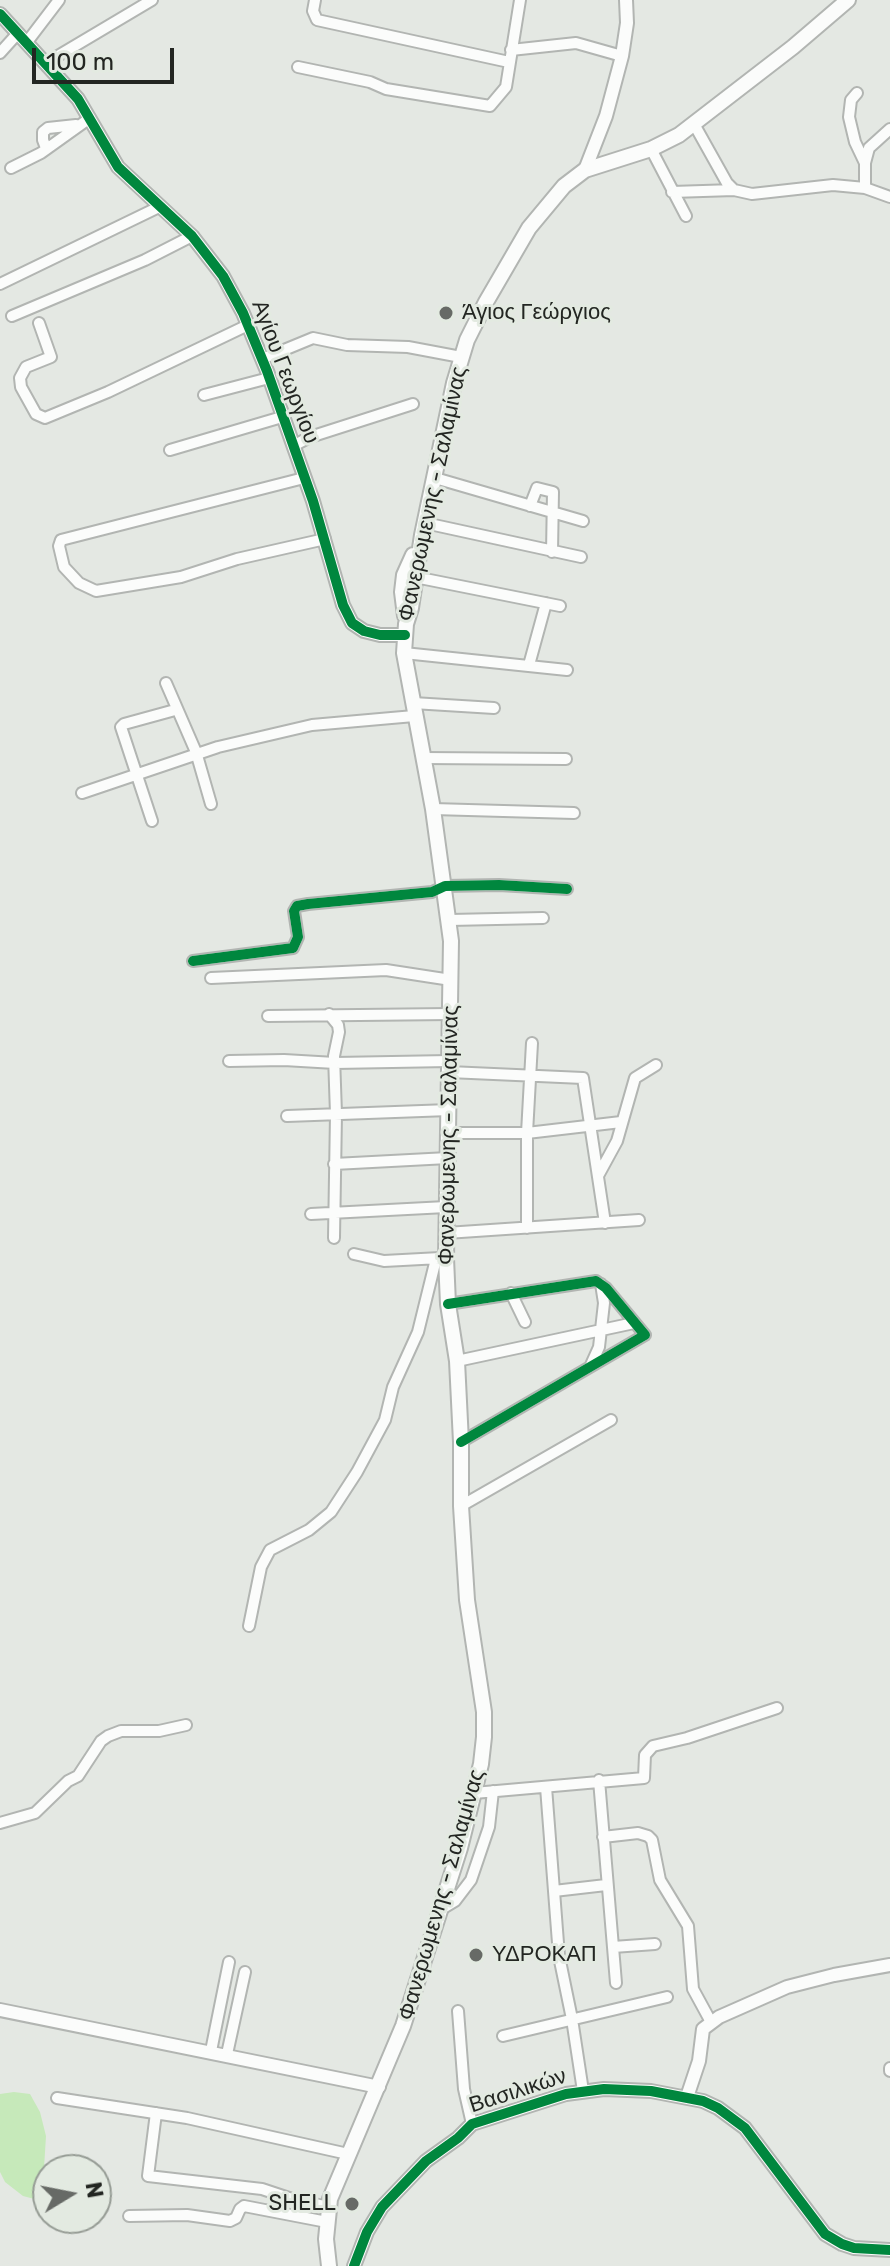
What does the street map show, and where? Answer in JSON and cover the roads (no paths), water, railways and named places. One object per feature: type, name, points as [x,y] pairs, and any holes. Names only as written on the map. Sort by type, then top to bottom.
[{"type":"main road","points":[[585,170],[651,149],[694,124],[848,0]]},
{"type":"main road","name":"Φανερωμενης - Σαλαμίνας","points":[[329,2266],[328,2214],[348,2154],[403,2026],[474,1793],[484,1737],[484,1712],[467,1600],[457,1361],[441,1258],[446,1233],[448,1158],[450,920],[404,653],[405,630],[423,529],[461,357],[480,313],[529,228],[554,197],[585,170]]},
{"type":"main road","points":[[405,630],[404,575],[423,529]]},
{"type":"street","points":[[0,53],[22,38],[59,0]]},
{"type":"street","points":[[46,63],[152,0]]},
{"type":"street","points":[[315,0],[313,11],[317,20],[509,62]]},
{"type":"street","points":[[298,67],[370,82],[386,89],[490,106],[506,87],[520,0]]},
{"type":"street","points":[[585,170],[606,116],[622,56],[627,23],[626,0]]},
{"type":"street","name":"Αγίου Γεωργίου","points":[[0,14],[78,99],[84,122],[118,167],[192,236],[223,276],[262,359],[325,539],[343,605],[352,623],[364,631],[380,635],[405,630]]},
{"type":"street","points":[[511,50],[576,43],[622,56]]},
{"type":"street","points":[[857,93],[851,100],[849,117],[855,142],[865,163]]},
{"type":"street","points":[[11,168],[46,148],[43,132],[48,128],[84,122]]},
{"type":"street","points":[[694,124],[734,190]]},
{"type":"street","points":[[865,188],[865,163],[869,148],[890,129]]},
{"type":"street","points":[[651,149],[686,216]]},
{"type":"street","points":[[672,192],[734,190],[752,194],[833,185],[865,188],[890,197]]},
{"type":"street","points":[[0,284],[159,207]]},
{"type":"street","points":[[12,316],[116,273],[192,236]]},
{"type":"street","points":[[39,323],[51,357],[26,367],[20,378],[21,387],[36,414],[45,418],[119,387],[248,325]]},
{"type":"street","points":[[262,359],[313,338],[347,345],[408,347],[461,357]]},
{"type":"street","points":[[204,395],[269,378]]},
{"type":"street","points":[[293,446],[310,437],[413,404]]},
{"type":"street","points":[[170,450],[282,417]]},
{"type":"street","points":[[304,478],[61,540],[59,553],[64,567],[79,583],[96,591],[181,577],[237,559],[325,539]]},
{"type":"street","points":[[435,478],[583,521]]},
{"type":"street","points":[[530,506],[537,488],[548,489],[554,495],[552,552]]},
{"type":"street","points":[[423,529],[581,557]]},
{"type":"street","points":[[415,577],[560,606]]},
{"type":"street","points":[[529,665],[546,603]]},
{"type":"street","points":[[404,653],[567,670]]},
{"type":"street","points":[[166,683],[175,710],[196,752],[211,804]]},
{"type":"street","points":[[82,793],[196,752],[312,725],[414,710],[494,708]]},
{"type":"street","points":[[152,821],[121,731],[122,725],[175,710]]},
{"type":"street","points":[[422,758],[566,759]]},
{"type":"street","points":[[433,809],[574,813]]},
{"type":"street","points":[[193,961],[293,948],[298,937],[294,911],[297,906],[432,892],[445,886],[567,889]]},
{"type":"street","points":[[450,920],[543,918]]},
{"type":"street","points":[[211,978],[393,970],[425,978],[451,980]]},
{"type":"street","points":[[329,1014],[338,1025],[334,1238]]},
{"type":"street","points":[[268,1016],[450,1014]]},
{"type":"street","points":[[527,1228],[527,1133],[532,1043]]},
{"type":"street","points":[[229,1061],[449,1066],[531,1076],[583,1078],[605,1223]]},
{"type":"street","points":[[598,1176],[616,1144],[635,1078],[656,1065]]},
{"type":"street","points":[[287,1116],[449,1110]]},
{"type":"street","points":[[448,1133],[527,1133],[621,1122]]},
{"type":"street","points":[[334,1164],[448,1158]]},
{"type":"street","points":[[311,1214],[446,1207]]},
{"type":"street","points":[[446,1233],[639,1220]]},
{"type":"street","points":[[249,1626],[261,1567],[270,1550],[309,1530],[331,1512],[385,1420],[393,1387],[418,1332],[441,1258],[384,1261],[354,1254]]},
{"type":"street","points":[[448,1304],[596,1281],[645,1335],[461,1442]]},
{"type":"street","points":[[590,1367],[599,1347],[604,1303],[601,1284]]},
{"type":"street","points":[[511,1293],[525,1322]]},
{"type":"street","points":[[457,1361],[634,1323]]},
{"type":"street","points":[[461,1506],[611,1420]]},
{"type":"street","points":[[474,1793],[644,1778],[645,1755],[653,1746],[777,1708]]},
{"type":"street","points":[[0,1823],[35,1813],[78,1776],[101,1741],[108,1736],[121,1731],[159,1731],[186,1725]]},
{"type":"street","points":[[599,1780],[616,1983]]},
{"type":"street","points":[[546,1787],[559,1956],[583,2091]]},
{"type":"street","points":[[440,1910],[455,1901],[471,1880],[489,1827],[493,1791]]},
{"type":"street","points":[[603,1837],[638,1833],[652,1840],[660,1880],[688,1926],[693,1989],[711,2022]]},
{"type":"street","points":[[554,1891],[606,1885]]},
{"type":"street","points":[[613,1947],[655,1944]]},
{"type":"street","points":[[211,2051],[229,1962]]},
{"type":"street","points":[[687,2097],[699,2061],[702,2034],[711,2022],[787,1987],[890,1965]]},
{"type":"street","points":[[227,2054],[245,1972]]},
{"type":"street","points":[[503,2036],[667,1997]]},
{"type":"street","points":[[0,2010],[379,2087]]},
{"type":"street","points":[[458,2011],[464,2089],[472,2124]]},
{"type":"street","name":"Βασιλικών","points":[[354,2266],[367,2232],[382,2207],[426,2161],[472,2124],[583,2091],[628,2090],[687,2097],[718,2108],[745,2128],[825,2234],[854,2248],[890,2250]]},
{"type":"street","points":[[57,2098],[156,2113],[348,2154]]},
{"type":"street","points":[[156,2113],[148,2176],[262,2189],[328,2214]]},
{"type":"street","points":[[129,2216],[187,2215],[230,2221],[244,2206],[328,2214]]},
{"type":"place","name":"Άγιος Γεώργιος","points":[[446,313]]},
{"type":"place","name":"ΥΔΡΟΚΑΠ","points":[[476,1955]]},
{"type":"place","name":"SHELL","points":[[352,2204]]}]
